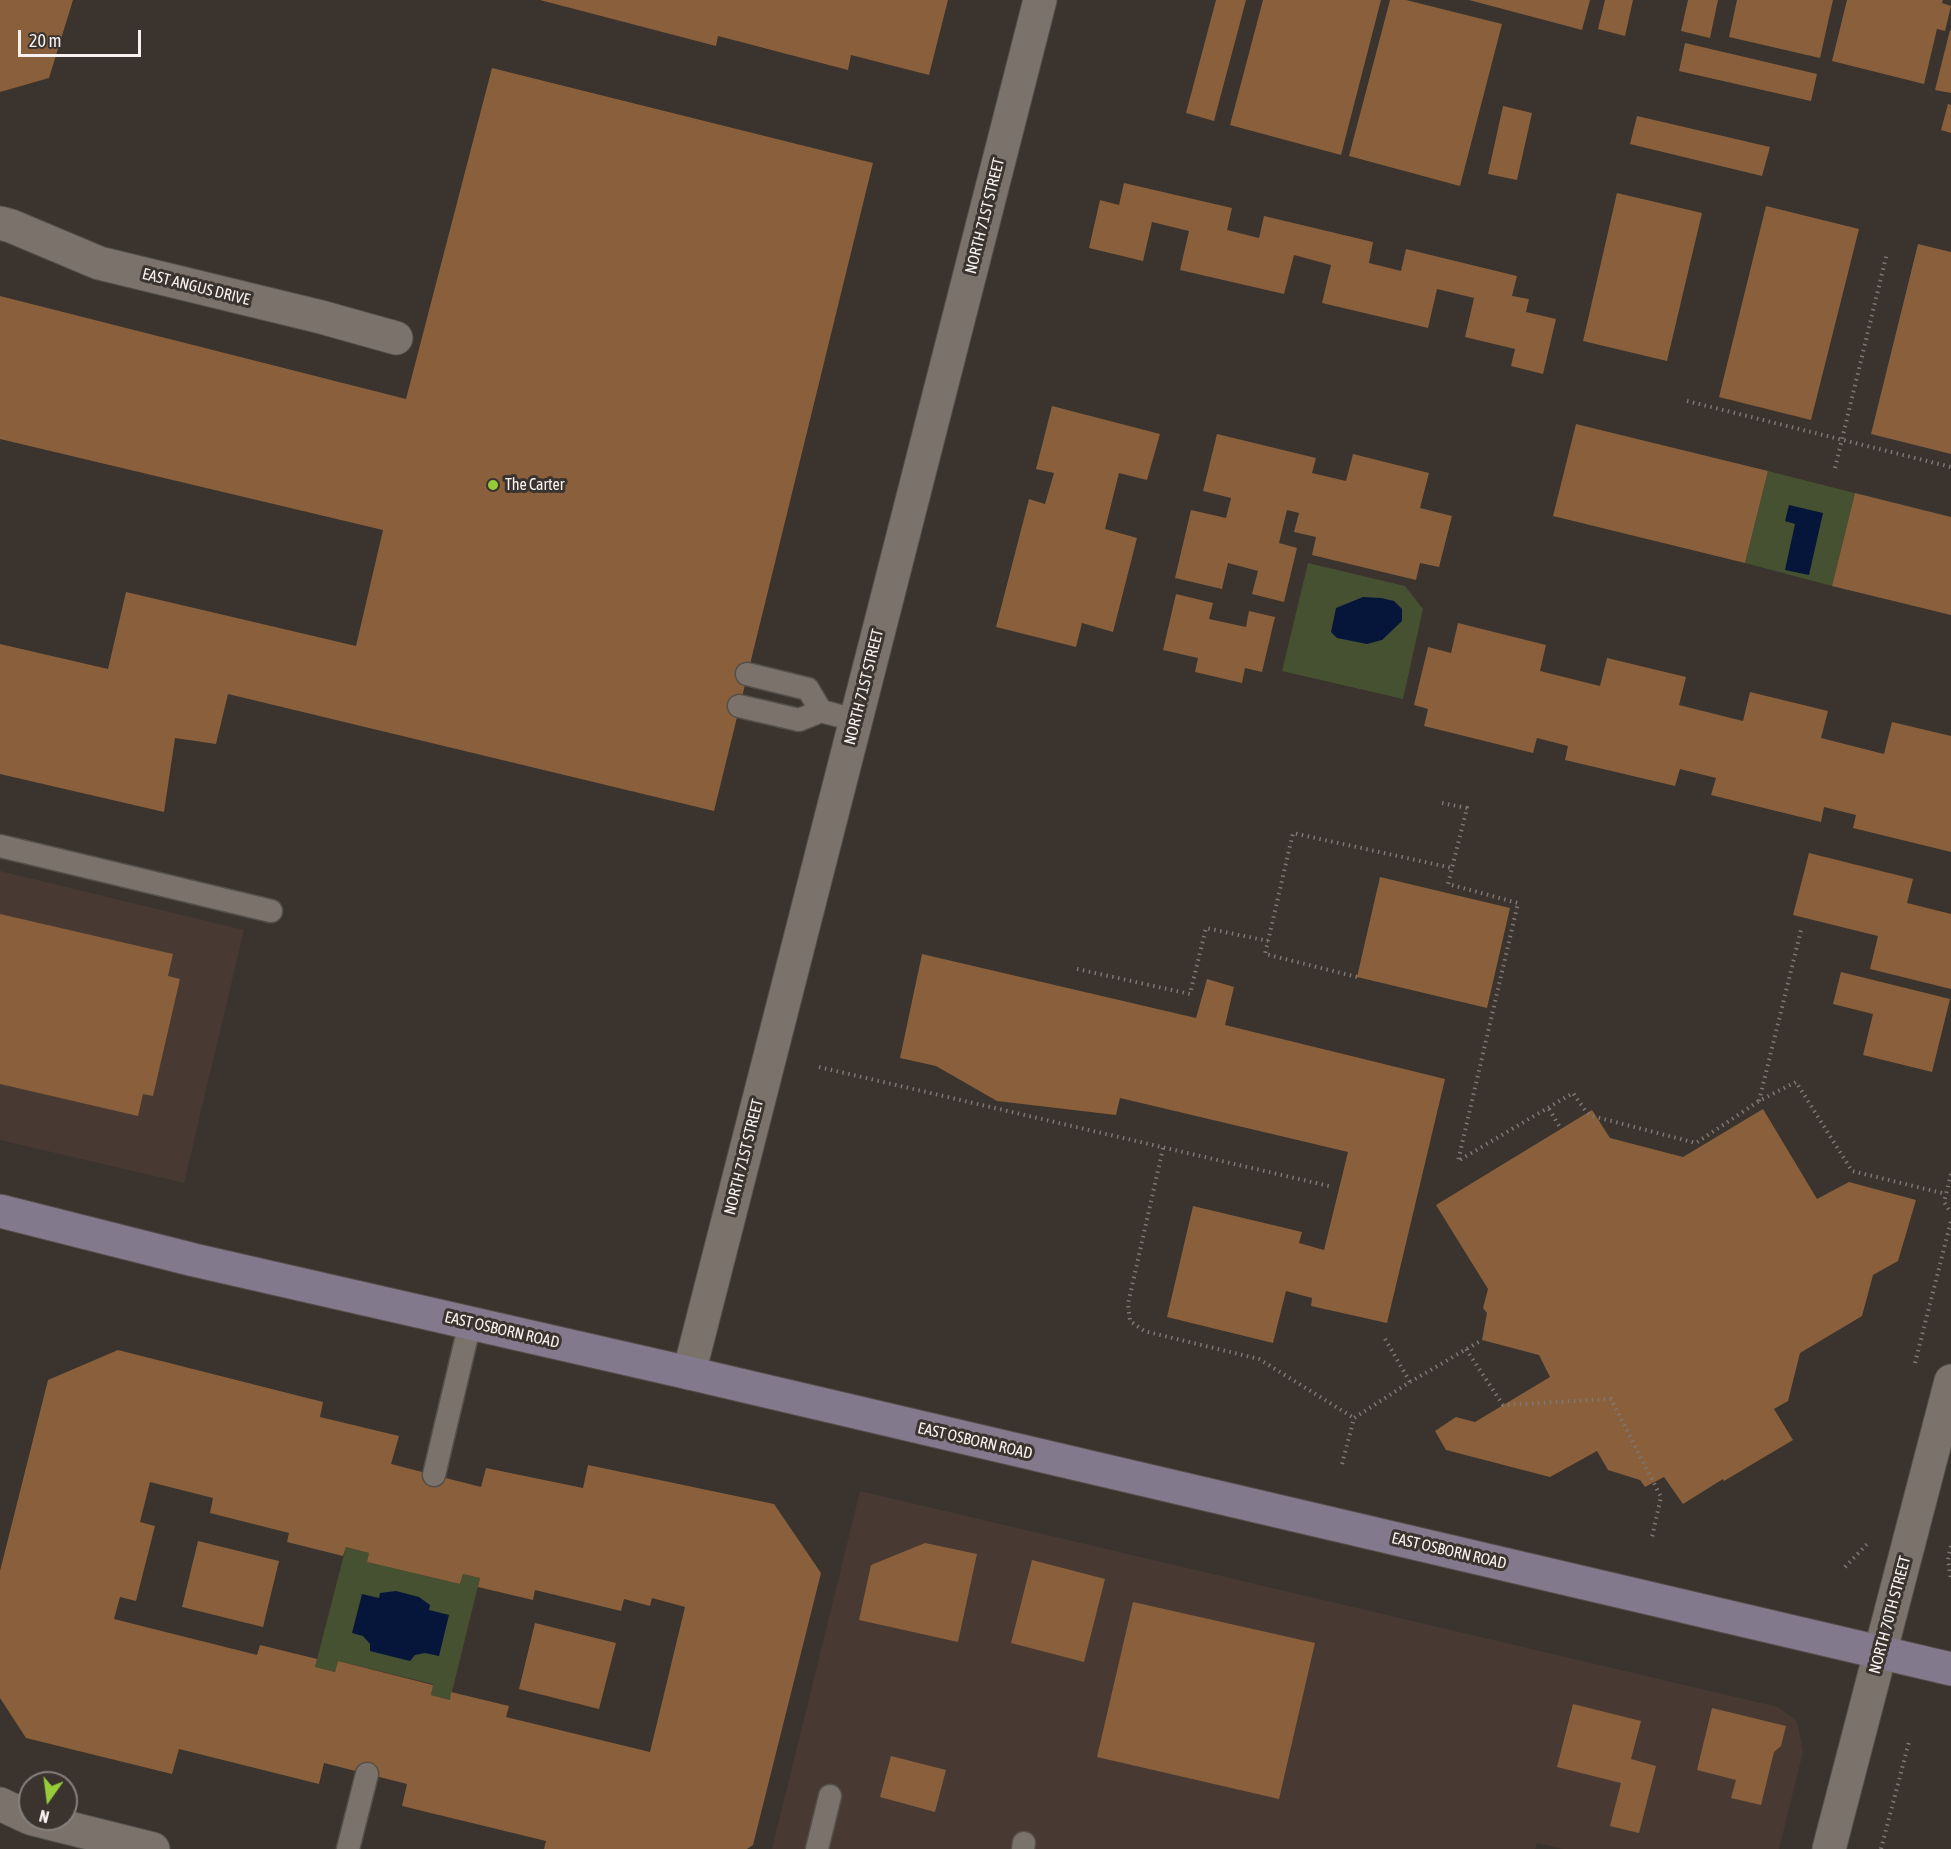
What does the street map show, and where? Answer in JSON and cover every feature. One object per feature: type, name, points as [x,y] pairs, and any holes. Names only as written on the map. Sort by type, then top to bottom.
[{"type":"main road","name":"EAST OSBORN ROAD","points":[[0,1211],[194,1260],[689,1373],[1951,1669]]},
{"type":"street","name":"NORTH 71ST STREET","points":[[689,1373],[1040,0]]},
{"type":"street","name":"EAST ANGUS DRIVE","points":[[0,223],[99,263],[321,317],[396,338]]},
{"type":"street","name":"NORTH 70TH STREET","points":[[1829,1849],[1951,1381]]},
{"type":"street","points":[[0,1804],[18,1812]]},
{"type":"street","points":[[78,1830],[153,1849]]},
{"type":"lane","points":[[747,674],[808,689],[821,711]]},
{"type":"lane","points":[[739,706],[799,720],[821,711],[855,720]]},
{"type":"lane","points":[[0,846],[272,911]]},
{"type":"lane","points":[[434,1475],[470,1323]]},
{"type":"lane","points":[[348,1849],[367,1773]]},
{"type":"lane","points":[[817,1849],[830,1796]]},
{"type":"path","points":[[1834,468],[1887,253]]},
{"type":"path","points":[[1687,401],[1951,467]]},
{"type":"path","points":[[1442,803],[1467,808],[1448,884],[1518,903],[1458,1161],[1573,1093],[1587,1113],[1592,1116],[1696,1143],[1759,1101],[1797,1082],[1852,1171],[1946,1194]]},
{"type":"path","points":[[1357,977],[1265,954],[1293,833],[1452,868]]},
{"type":"path","points":[[1077,969],[1190,994],[1206,928],[1268,941]]},
{"type":"path","points":[[1759,1101],[1801,930]]},
{"type":"path","points":[[819,1067],[1333,1187]]},
{"type":"path","points":[[1549,1109],[1561,1129]]},
{"type":"path","points":[[1163,1148],[1128,1304],[1130,1321],[1144,1331],[1260,1359],[1354,1418]]},
{"type":"path","points":[[1951,1174],[1944,1202],[1951,1213]]},
{"type":"path","points":[[1384,1339],[1410,1382]]},
{"type":"path","points":[[1342,1464],[1354,1418],[1482,1340]]},
{"type":"path","points":[[1466,1349],[1503,1405],[1611,1399],[1661,1497],[1652,1537]]},
{"type":"path","points":[[1951,1546],[1948,1560],[1951,1580]]},
{"type":"path","points":[[1881,1849],[1909,1742]]},
{"type":"shaded area","points":[[0,871],[244,930],[184,1183],[0,1140]]},
{"type":"shaded area","points":[[860,1491],[1778,1707],[1797,1721],[1803,1752],[1779,1849],[1563,1849],[1537,1843],[1535,1849],[772,1849]]},
{"type":"green space","points":[[1768,471],[1855,493],[1832,586],[1745,563]]},
{"type":"green space","points":[[1308,563],[1405,586],[1423,609],[1403,699],[1282,671]]},
{"type":"green space","points":[[346,1547],[369,1553],[367,1562],[460,1584],[463,1574],[480,1578],[450,1700],[431,1695],[433,1684],[338,1661],[335,1672],[315,1667]]},
{"type":"water","points":[[1789,505],[1823,513],[1809,575],[1785,570],[1795,524],[1785,521]]},
{"type":"water","points":[[1363,597],[1394,601],[1402,609],[1402,621],[1382,640],[1367,644],[1337,638],[1331,632],[1336,608]]},
{"type":"water","points":[[396,1591],[419,1597],[430,1605],[429,1610],[449,1615],[439,1656],[425,1653],[415,1655],[410,1661],[370,1651],[370,1644],[363,1636],[352,1633],[362,1594],[379,1598],[380,1593]]},
{"type":"building","points":[[0,0],[73,0],[49,78],[0,92]]},
{"type":"building","points":[[540,0],[948,0],[929,75],[851,55],[848,70],[718,36],[716,46]]},
{"type":"building","points":[[1216,0],[1246,0],[1214,121],[1186,113]]},
{"type":"building","points":[[1263,0],[1381,0],[1341,155],[1230,125]]},
{"type":"building","points":[[1390,0],[1406,0],[1502,24],[1460,186],[1349,156]]},
{"type":"building","points":[[1469,0],[1590,0],[1582,30]]},
{"type":"building","points":[[1605,0],[1633,0],[1625,36],[1598,29]]},
{"type":"building","points":[[1688,0],[1718,0],[1710,38],[1681,31]]},
{"type":"building","points":[[1737,0],[1833,0],[1820,58],[1729,37]]},
{"type":"building","points":[[1847,0],[1943,0],[1942,3],[1951,6],[1945,31],[1937,29],[1924,84],[1832,61]]},
{"type":"building","points":[[1951,31],[1951,93],[1935,90]]},
{"type":"building","points":[[1685,43],[1817,74],[1811,101],[1679,71]]},
{"type":"building","name":"The Carter","points":[[492,68],[873,163],[714,811],[228,694],[216,744],[175,738],[164,812],[0,774],[0,644],[108,669],[126,592],[356,646],[383,530],[0,439],[0,296],[406,399]]},
{"type":"building","points":[[1948,104],[1951,105],[1951,133],[1941,130]]},
{"type":"building","points":[[1503,106],[1532,113],[1517,180],[1488,174]]},
{"type":"building","points":[[1637,116],[1770,147],[1762,176],[1630,144]]},
{"type":"building","points":[[1124,183],[1232,208],[1227,230],[1259,238],[1264,216],[1373,242],[1369,263],[1401,271],[1406,249],[1517,276],[1512,296],[1529,299],[1526,312],[1556,319],[1543,374],[1511,366],[1515,349],[1465,337],[1474,298],[1437,289],[1428,328],[1322,303],[1331,265],[1294,255],[1284,294],[1180,270],[1189,231],[1152,222],[1143,261],[1089,248],[1100,200],[1119,205]]},
{"type":"building","points":[[1617,193],[1702,213],[1667,361],[1583,341]]},
{"type":"building","points":[[1766,206],[1859,229],[1811,420],[1719,397]]},
{"type":"building","points":[[1918,244],[1951,252],[1951,454],[1871,434]]},
{"type":"building","points":[[1052,406],[1160,434],[1147,480],[1119,473],[1105,529],[1137,538],[1113,632],[1082,623],[1076,647],[996,627],[1029,499],[1045,504],[1054,473],[1036,469]]},
{"type":"building","points":[[1576,424],[1768,471],[1745,563],[1553,516]]},
{"type":"building","points":[[1217,434],[1316,458],[1312,473],[1346,481],[1353,454],[1429,473],[1420,508],[1452,516],[1439,567],[1420,563],[1416,580],[1312,555],[1316,537],[1294,532],[1299,513],[1287,510],[1279,543],[1297,548],[1284,602],[1252,594],[1258,571],[1228,563],[1222,589],[1175,578],[1191,510],[1226,518],[1231,498],[1203,491]]},
{"type":"building","points":[[1855,493],[1951,517],[1951,615],[1832,586]]},
{"type":"building","points":[[1176,594],[1213,603],[1209,619],[1246,627],[1249,611],[1275,617],[1262,672],[1245,668],[1242,683],[1195,672],[1198,658],[1163,650]]},
{"type":"building","points":[[1458,623],[1546,645],[1540,671],[1600,686],[1607,658],[1686,677],[1679,705],[1743,721],[1750,692],[1828,711],[1821,738],[1884,754],[1892,722],[1951,736],[1951,852],[1853,828],[1856,815],[1824,807],[1821,822],[1711,795],[1716,778],[1680,769],[1675,786],[1565,760],[1568,746],[1537,738],[1533,753],[1424,726],[1428,709],[1414,705],[1428,647],[1451,653]]},
{"type":"building","points":[[1809,853],[1913,879],[1907,903],[1951,914],[1951,989],[1870,969],[1878,936],[1793,915]]},
{"type":"building","points":[[1380,877],[1510,908],[1487,1008],[1357,977]]},
{"type":"building","points":[[0,914],[173,954],[168,976],[180,979],[153,1096],[143,1094],[138,1116],[0,1084]]},
{"type":"building","points":[[922,954],[1196,1018],[1207,979],[1234,987],[1225,1025],[1445,1079],[1387,1323],[1311,1306],[1312,1298],[1286,1291],[1273,1343],[1167,1317],[1193,1206],[1302,1232],[1299,1243],[1324,1250],[1348,1152],[1120,1098],[1116,1115],[997,1101],[936,1066],[900,1058]]},
{"type":"building","points":[[1841,972],[1950,999],[1932,1072],[1863,1055],[1873,1014],[1833,1004]]},
{"type":"building","points":[[1763,1109],[1817,1199],[1849,1182],[1916,1200],[1898,1261],[1873,1275],[1862,1316],[1800,1353],[1788,1401],[1774,1409],[1793,1440],[1683,1504],[1664,1477],[1645,1487],[1640,1480],[1608,1470],[1597,1451],[1550,1477],[1446,1450],[1435,1431],[1456,1417],[1475,1422],[1550,1377],[1539,1355],[1482,1340],[1487,1313],[1483,1308],[1488,1289],[1436,1205],[1592,1110],[1610,1138],[1683,1157]]},
{"type":"building","points":[[118,1350],[323,1402],[320,1417],[399,1436],[391,1464],[481,1487],[486,1468],[583,1488],[588,1465],[774,1504],[821,1573],[753,1845],[747,1849],[544,1849],[546,1841],[402,1806],[407,1784],[324,1763],[319,1784],[179,1749],[172,1774],[26,1738],[0,1698],[0,1571],[48,1380]],"holes":[[[150,1482],[213,1498],[210,1513],[289,1533],[287,1542],[343,1556],[346,1547],[369,1553],[367,1562],[460,1584],[463,1574],[480,1578],[478,1587],[533,1600],[535,1590],[621,1611],[624,1599],[650,1606],[652,1598],[685,1607],[650,1752],[506,1717],[509,1706],[451,1692],[450,1700],[431,1695],[433,1685],[338,1661],[335,1672],[315,1667],[317,1659],[260,1645],[257,1655],[114,1619],[120,1597],[136,1601],[155,1526],[140,1522]]]},
{"type":"building","points":[[198,1541],[279,1561],[263,1627],[182,1607]]},
{"type":"building","points":[[925,1543],[977,1554],[958,1642],[859,1620],[871,1565]]},
{"type":"building","points":[[1032,1560],[1105,1579],[1084,1662],[1011,1643]]},
{"type":"building","points":[[1133,1602],[1315,1643],[1279,1799],[1097,1757]]},
{"type":"building","points":[[535,1623],[616,1643],[599,1709],[519,1689]]},
{"type":"building","points":[[1573,1704],[1641,1721],[1631,1759],[1656,1766],[1639,1833],[1610,1826],[1621,1783],[1557,1767]]},
{"type":"building","points":[[1712,1708],[1786,1726],[1781,1746],[1774,1752],[1761,1805],[1731,1798],[1736,1780],[1697,1770]]},
{"type":"building","points":[[891,1756],[946,1770],[935,1812],[880,1797]]},
{"type":"place","name":"The Carter","points":[[493,485]]}]
